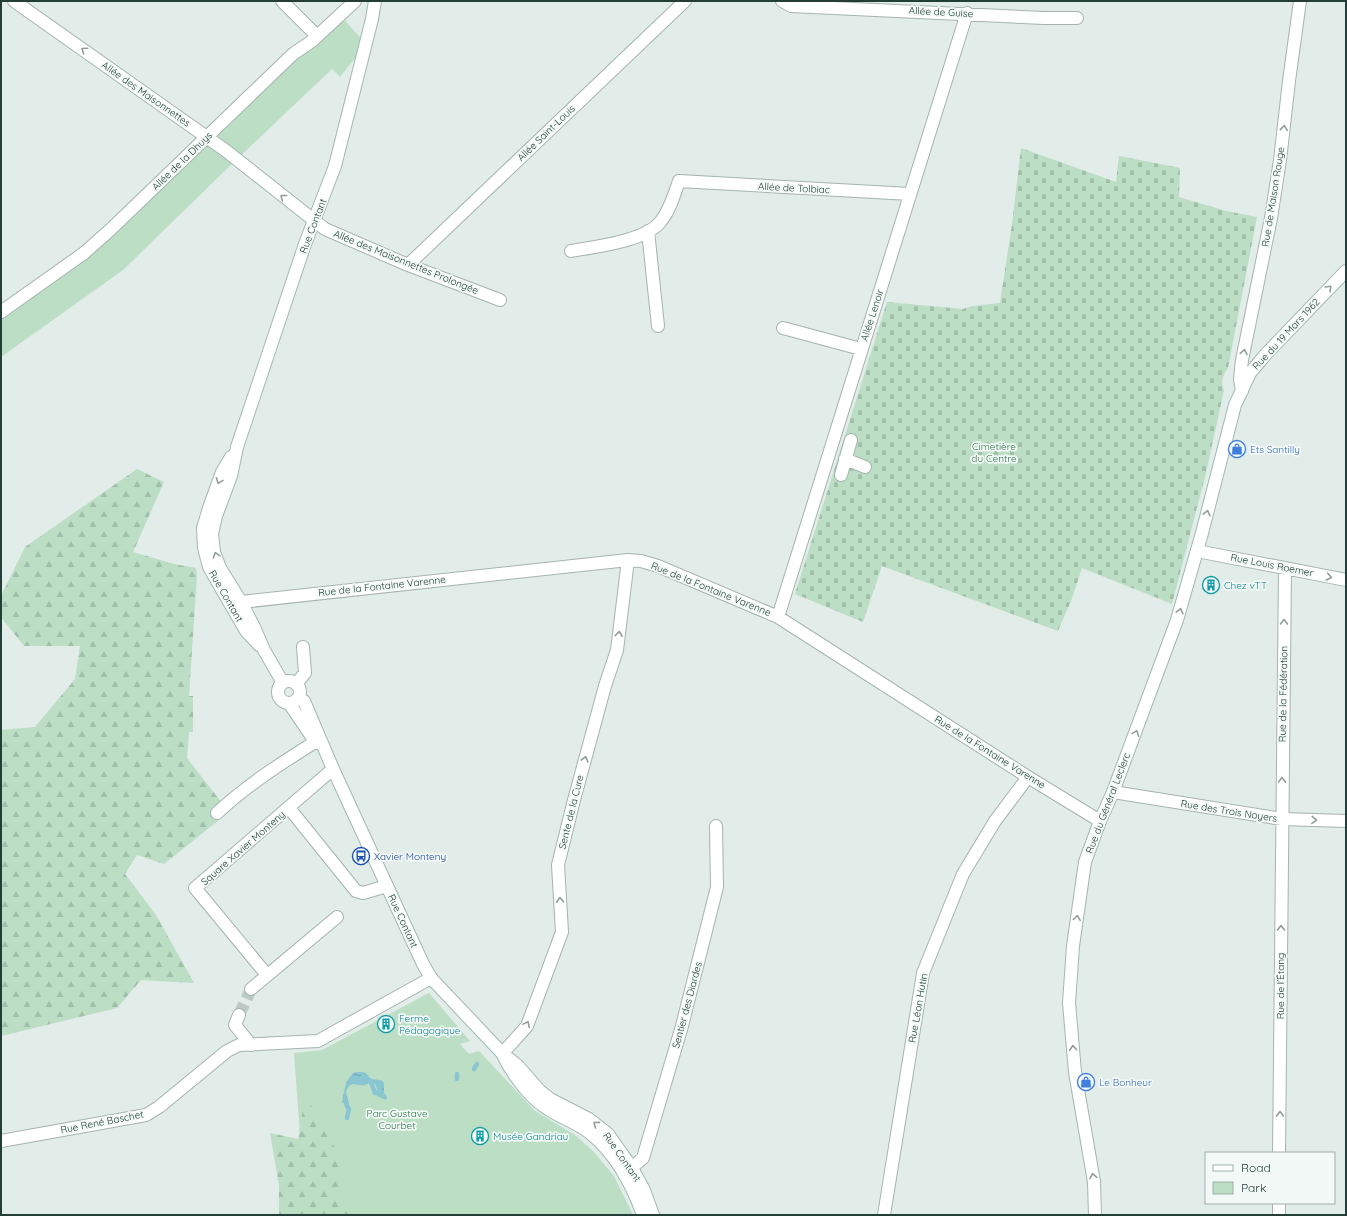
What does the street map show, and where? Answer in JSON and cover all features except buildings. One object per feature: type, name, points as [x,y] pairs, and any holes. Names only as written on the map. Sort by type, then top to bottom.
[{"type":"street","name":"Allée des Maisonnettes","points":[[14,1],[225,150],[314,221]]},
{"type":"street","points":[[282,1],[317,36]]},
{"type":"street","name":"Allée de la Dhuys","points":[[1,312],[84,253],[207,138],[293,54],[304,48],[355,1]]},
{"type":"street","name":"Rue Contant","points":[[283,683],[264,650],[241,602],[220,568],[214,552],[212,534],[216,516],[231,476],[237,447],[314,221],[335,166],[372,19],[374,1]]},
{"type":"street","name":"Allée Saint-Louis","points":[[408,265],[685,1]]},
{"type":"street","name":"Allée de Guise","points":[[782,1],[791,6],[1044,18],[1077,18]]},
{"type":"street","name":"Rue de Maison Rouge","points":[[1242,391],[1240,379],[1242,360],[1271,218],[1280,160],[1300,1]]},
{"type":"street","name":"Allée Lenoir","points":[[778,617],[967,14]]},
{"type":"street","name":"Allée de Tolbiac","points":[[648,231],[661,222],[671,204],[679,181],[910,194]]},
{"type":"street","name":"Allée des Maisonnettes Prolongée","points":[[314,221],[325,229],[408,265],[500,300]]},
{"type":"street","points":[[571,251],[622,242],[648,231],[658,326]]},
{"type":"street","name":"Rue du 19 Mars 1962","points":[[1235,405],[1250,373],[1266,354],[1346,271]]},
{"type":"street","points":[[783,328],[861,349]]},
{"type":"street","name":"Rue du Général Leclerc","points":[[1095,1215],[1094,1182],[1075,1072],[1069,1002],[1073,946],[1085,862],[1168,649],[1197,550],[1235,405]]},
{"type":"street","points":[[840,475],[851,440]]},
{"type":"street","name":"Rue Contant","points":[[237,447],[222,472],[209,508],[203,528],[204,548],[209,567],[246,631],[264,650]]},
{"type":"street","points":[[845,459],[866,467]]},
{"type":"street","name":"Rue Louis Roemer","points":[[1197,550],[1285,569],[1346,580]]},
{"type":"street","name":"Rue de la Fontaine Varenne","points":[[241,602],[628,560],[641,561],[658,566],[778,617],[1028,777],[1100,821]]},
{"type":"street","name":"Sente de la Cure","points":[[502,1052],[527,1026],[562,932],[558,865],[602,694],[617,650],[628,560]]},
{"type":"street","name":"Rue de la Fédération","points":[[1282,819],[1285,569]]},
{"type":"street","points":[[296,684],[305,673],[303,647]]},
{"type":"street","points":[[289,681],[296,684],[299,690],[294,700],[281,700],[278,695],[278,688],[283,683],[289,681]]},
{"type":"street","name":"Rue Contant","points":[[294,700],[315,742],[333,769]]},
{"type":"street","name":"Rue Contant","points":[[294,700],[304,701],[333,769],[423,964],[431,978],[502,1052],[512,1072],[537,1101],[544,1107],[579,1125],[591,1134],[628,1171],[644,1190],[653,1215]]},
{"type":"street","points":[[217,813],[233,798],[270,770],[315,742]]},
{"type":"street","name":"Square Xavier Monteny","points":[[267,975],[195,888],[333,769]]},
{"type":"street","name":"Rue Léon Hutin","points":[[884,1215],[923,973],[963,874],[995,821],[1028,777]]},
{"type":"street","name":"Rue des Trois Noyers","points":[[1113,792],[1282,819],[1346,821]]},
{"type":"street","points":[[289,808],[356,891],[363,893],[387,886]]},
{"type":"street","name":"Rue de l'Étang","points":[[1279,1152],[1282,819]]},
{"type":"street","name":"Sentier des Diardes","points":[[628,1171],[643,1158],[682,1026],[717,888],[716,826]]},
{"type":"street","points":[[251,989],[337,916]]},
{"type":"street","name":"Rue René Baschet","points":[[1,1141],[146,1115],[159,1107],[226,1051],[238,1045],[318,1041],[431,978]]},
{"type":"street","points":[[239,1015],[235,1025],[252,1045]]},
{"type":"street","name":"Rue Contant","points":[[628,1171],[643,1215]]},
{"type":"street","points":[[1279,1204],[1279,1215]]},
{"type":"green space","points":[[340,15],[366,44],[340,77],[332,69],[123,270],[1,357],[1,312],[84,253]]},
{"type":"green space","name":"Cimetière du Centre","points":[[1021,148],[1116,182],[1119,156],[1180,168],[1179,197],[1226,211],[1257,217],[1228,368],[1223,378],[1222,384],[1224,390],[1206,473],[1172,604],[1082,568],[1071,601],[1058,631],[882,566],[863,622],[795,594],[887,302],[963,309],[972,306],[1000,303],[1012,224]]},
{"type":"green space","points":[[137,469],[164,482],[133,552],[174,564],[196,568],[197,575],[189,696],[193,696],[193,732],[189,732],[187,758],[229,812],[164,864],[137,855],[125,874],[156,915],[194,983],[141,980],[117,1008],[1,1036],[1,730],[35,727],[75,679],[80,646],[24,646],[1,617],[1,596],[25,547]]},
{"type":"green space","name":"Parc Gustave Courbet","points":[[429,993],[470,1041],[460,1044],[469,1054],[479,1051],[535,1111],[575,1135],[594,1152],[614,1176],[633,1215],[279,1215],[302,1162],[294,1053],[322,1050]]},
{"type":"green space","points":[[305,1096],[326,1129],[338,1156],[341,1165],[340,1192],[343,1202],[351,1215],[279,1215],[279,1185],[270,1133],[298,1139]]},
{"type":"water","points":[[355,1072],[364,1072],[370,1079],[373,1080],[365,1085],[354,1084],[350,1086],[346,1092],[349,1104],[342,1103],[347,1082]]},
{"type":"water","points":[[381,1080],[384,1083],[384,1093],[387,1097],[386,1100],[377,1096],[375,1093],[377,1089],[375,1084]]},
{"type":"waterway","points":[[474,1069],[477,1064]]},
{"type":"waterway","points":[[457,1074],[457,1079]]},
{"type":"waterway","points":[[370,1080],[375,1093]]},
{"type":"waterway","points":[[368,1081],[378,1082],[380,1088]]},
{"type":"waterway","points":[[345,1098],[349,1109],[347,1118]]},
{"type":"tunnel","points":[[239,1015],[251,989]]},
{"type":"place","name":"Ets Santilly","points":[[1237,449]]},
{"type":"place","name":"Chez vTT","points":[[1211,585]]},
{"type":"place","name":"Xavier Monteny","points":[[361,856]]},
{"type":"place","name":"Ferme Pédagogique","points":[[386,1024]]},
{"type":"place","name":"Le Bonheur","points":[[1086,1082]]},
{"type":"place","name":"Musée Gandriau","points":[[480,1136]]}]
